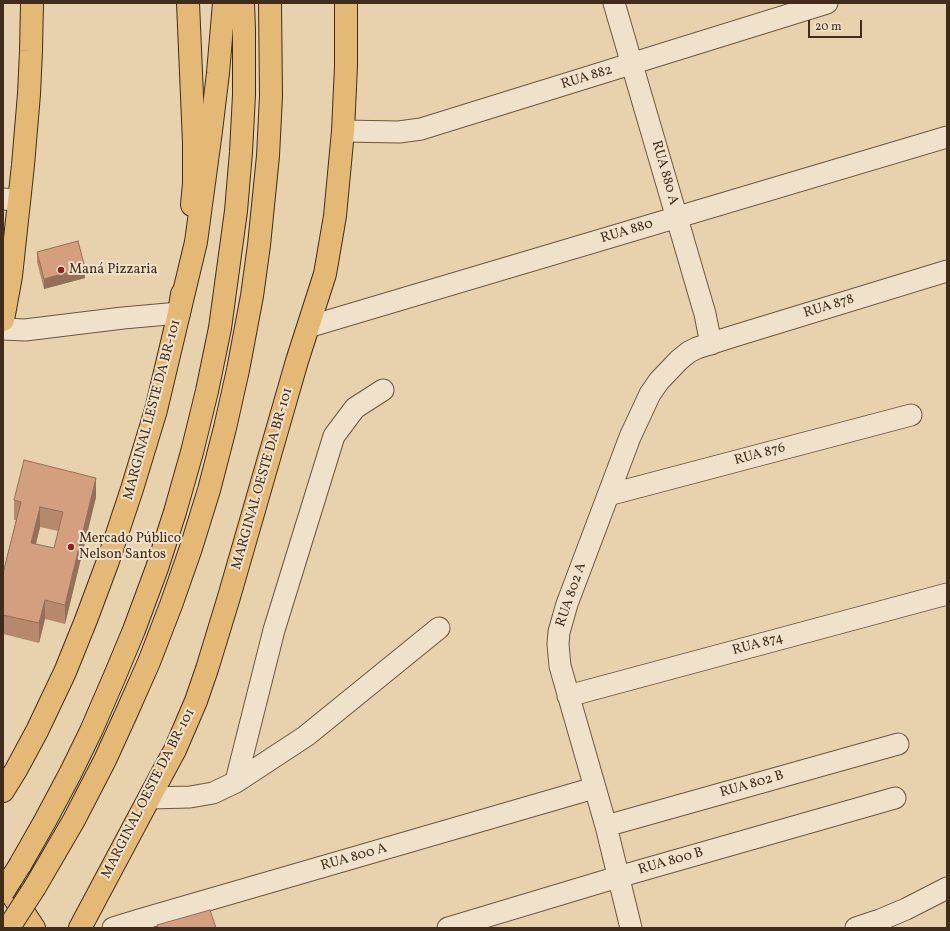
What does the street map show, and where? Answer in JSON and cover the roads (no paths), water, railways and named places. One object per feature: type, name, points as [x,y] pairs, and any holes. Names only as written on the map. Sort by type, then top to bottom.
[{"type":"main road","points":[[3,320],[10,276],[11,200],[29,94],[32,3]]},
{"type":"main road","name":"MARGINAL LESTE DA BR-101","points":[[3,791],[37,731],[65,672],[108,561],[156,410],[179,313],[187,260],[194,183],[194,143],[188,3]]},
{"type":"main road","points":[[179,313],[196,242],[212,131],[224,3]]},
{"type":"main road","points":[[27,927],[7,890],[70,774],[91,731],[134,630],[157,568],[175,512],[207,391],[220,328],[236,212],[244,95],[243,3]]},
{"type":"main road","points":[[27,927],[35,887],[74,820],[106,760],[149,662],[191,548],[209,490],[238,370],[252,296],[260,238],[268,156],[271,96],[270,3]]},
{"type":"main road","name":"MARGINAL OESTE DA BR-101","points":[[80,928],[175,750],[196,701],[207,669],[297,362],[325,274],[335,216],[343,131],[346,66],[346,3]]},
{"type":"street","name":"RUA 880 A","points":[[614,3],[705,314],[710,344]]},
{"type":"street","name":"RUA 882","points":[[343,131],[399,132],[421,129],[827,3]]},
{"type":"street","name":"RUA 880","points":[[308,327],[947,137]]},
{"type":"street","name":"RUA 878","points":[[710,344],[947,271]]},
{"type":"street","points":[[3,329],[25,330],[179,313]]},
{"type":"street","name":"RUA 802 A","points":[[631,928],[606,826],[560,666],[558,644],[559,632],[567,604],[630,437],[650,394],[659,381],[679,360],[689,352],[710,344]]},
{"type":"street","points":[[236,782],[236,777],[274,630],[334,436],[355,408],[383,390]]},
{"type":"street","name":"RUA 876","points":[[608,495],[911,415]]},
{"type":"street","name":"RUA 874","points":[[568,696],[947,594]]},
{"type":"street","points":[[150,798],[190,797],[213,793],[236,782],[306,736],[439,628]]},
{"type":"street","name":"RUA 802 B","points":[[606,826],[898,744]]},
{"type":"street","name":"RUA 800 A","points":[[113,928],[136,924],[594,788]]},
{"type":"street","name":"RUA 800 B","points":[[448,928],[618,877],[895,798]]},
{"type":"street","points":[[856,928],[899,912],[947,888]]},
{"type":"place","name":"Maná Pizzaria","points":[[61,270]]},
{"type":"place","name":"Mercado Público Nelson Santos","points":[[71,547]]}]
